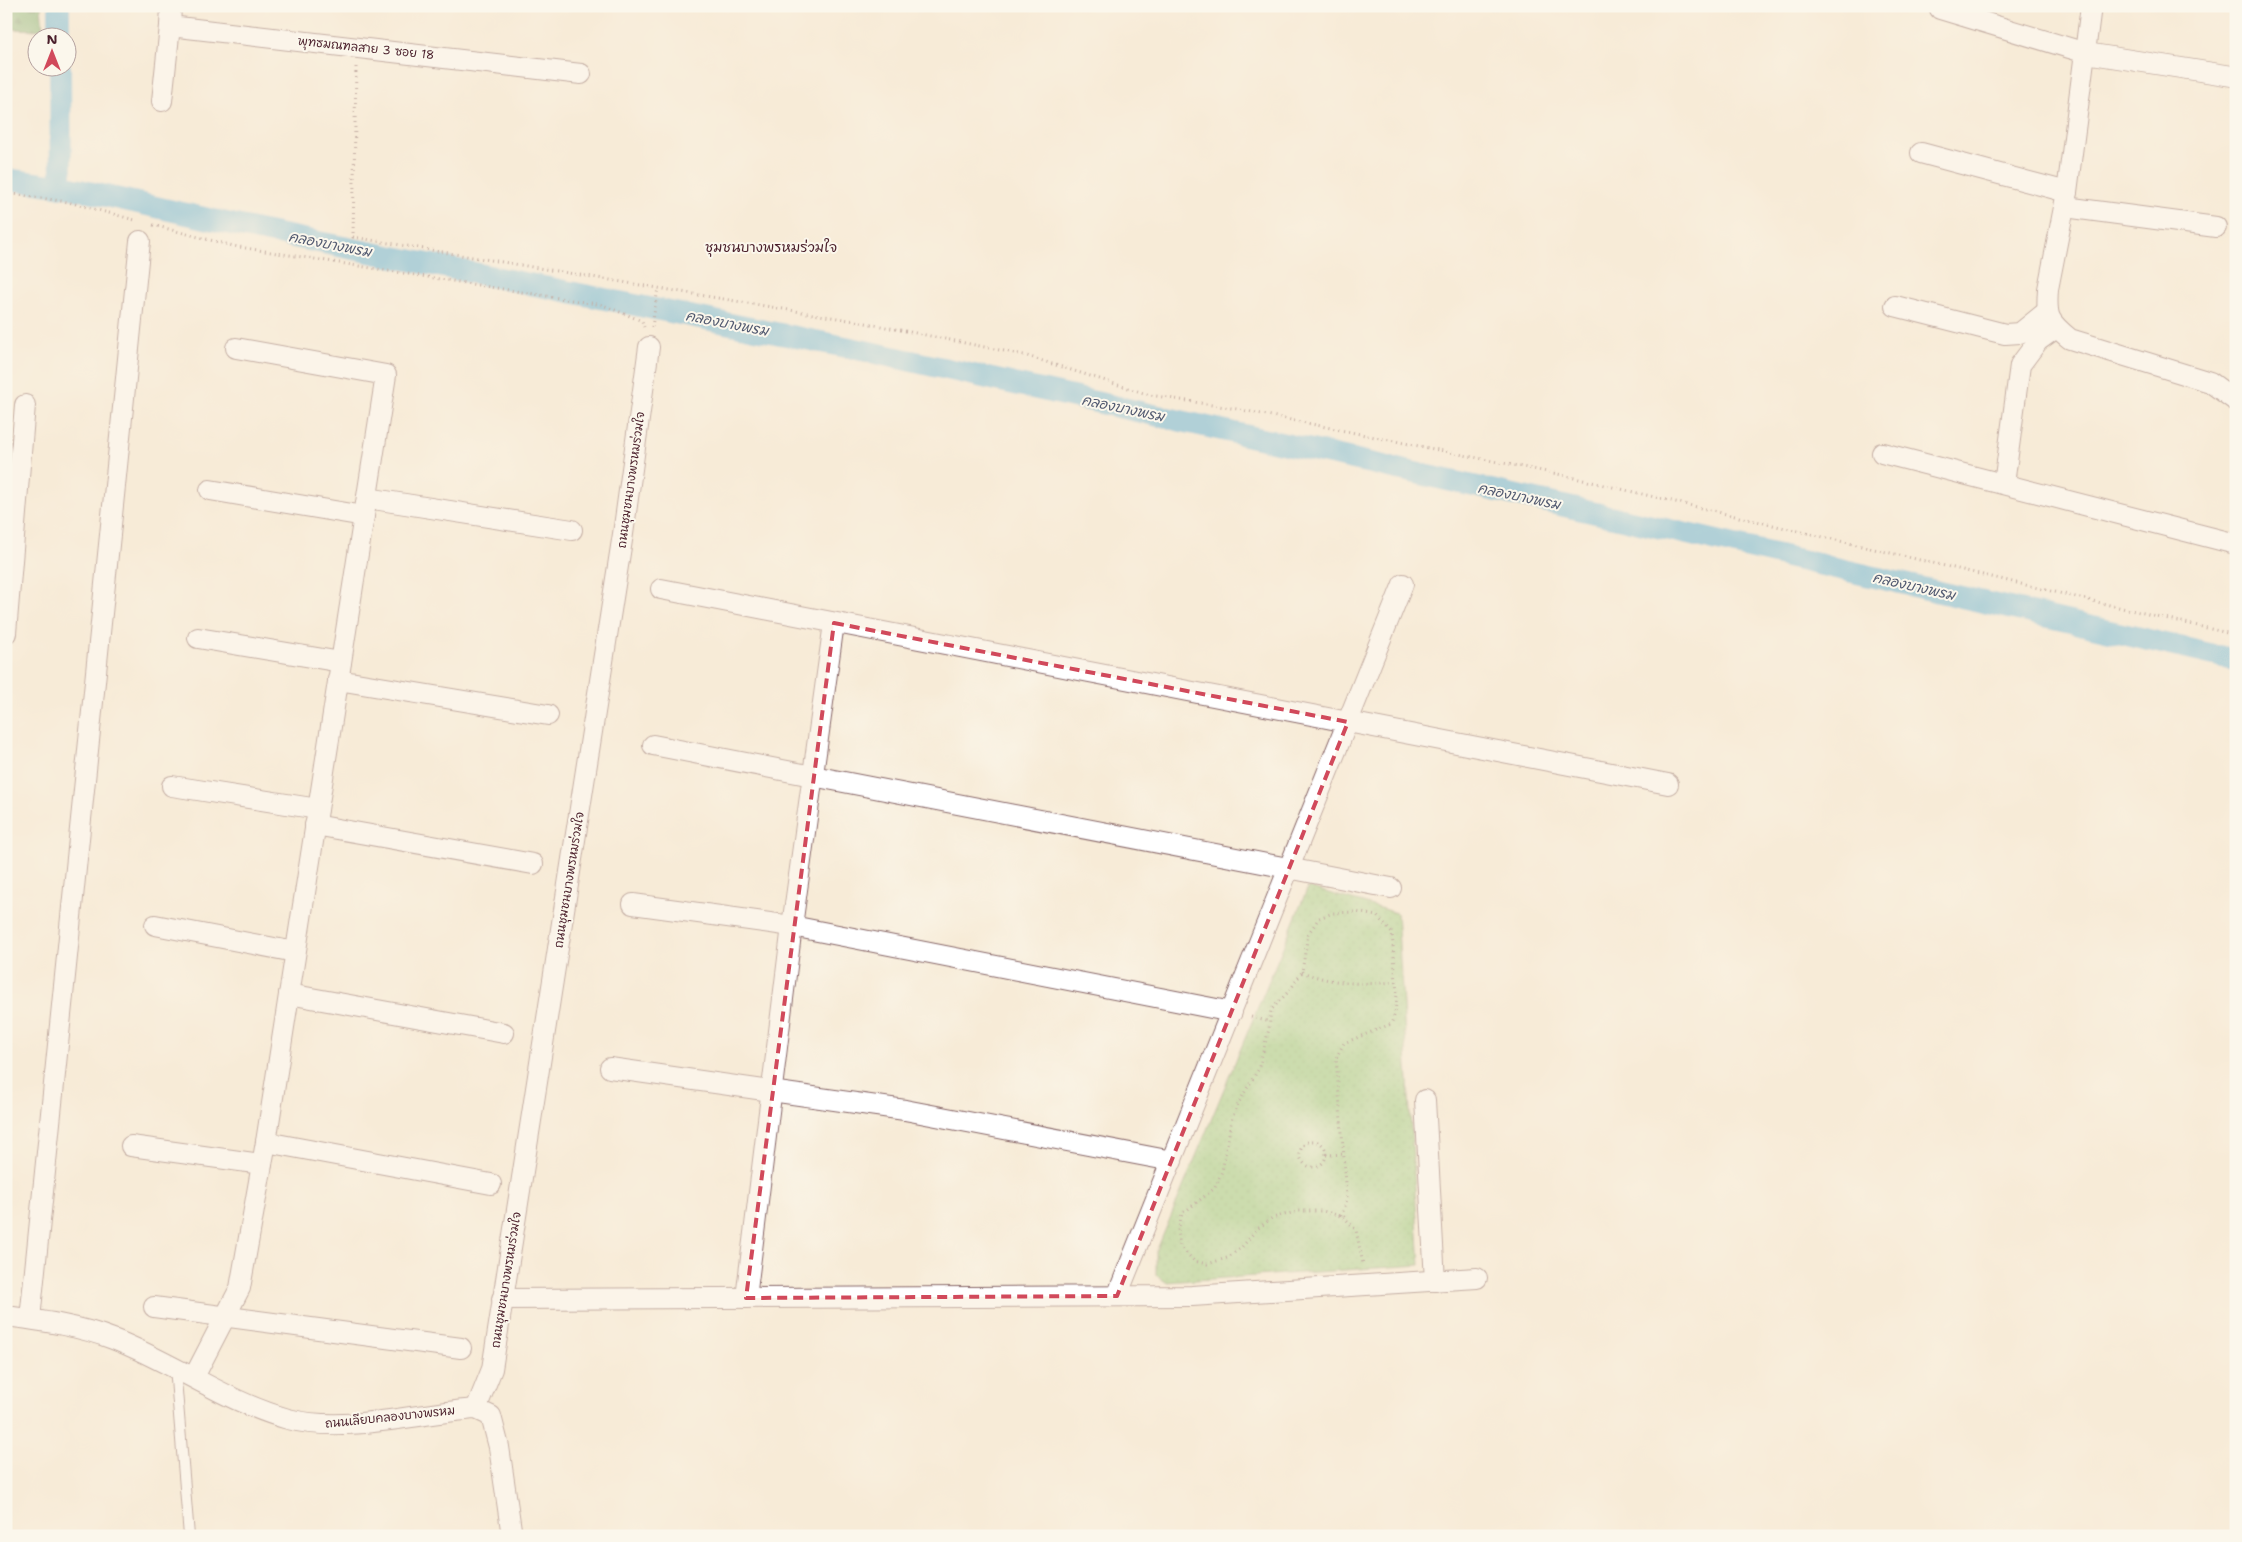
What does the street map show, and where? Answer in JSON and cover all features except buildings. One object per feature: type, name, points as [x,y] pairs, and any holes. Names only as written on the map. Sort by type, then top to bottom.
[{"type":"street","points":[[2004,484],[2020,365],[2051,320],[2048,289],[2066,199],[2091,6]]},
{"type":"street","points":[[1940,9],[2086,52],[2232,76]]},
{"type":"street","points":[[162,101],[171,16]]},
{"type":"street","name":"พุทธมณฑลสาย 3 ซอย 18","points":[[171,16],[357,46],[581,74]]},
{"type":"street","points":[[1921,153],[2066,199],[2216,227]]},
{"type":"street","points":[[30,1319],[144,229]]},
{"type":"street","points":[[1895,306],[2005,334],[2020,333],[2051,320]]},
{"type":"street","points":[[2051,320],[2070,339],[2210,382],[2236,401]]},
{"type":"street","points":[[194,1377],[240,1288],[266,1142],[386,375],[236,348]]},
{"type":"street","name":"ถนนชุมชนบางพรหมร่วมใจ","points":[[476,1409],[492,1369],[622,544],[649,348]]},
{"type":"street","points":[[6,633],[25,405]]},
{"type":"street","points":[[1882,453],[2236,544]]},
{"type":"street","points":[[210,490],[572,530]]},
{"type":"street","points":[[1117,1296],[1403,584]]},
{"type":"street","points":[[661,589],[1668,784]]},
{"type":"street","points":[[746,1298],[792,926],[834,622]]},
{"type":"street","points":[[198,638],[339,671],[548,715]]},
{"type":"street","points":[[653,745],[1391,888]]},
{"type":"street","points":[[172,786],[533,864]]},
{"type":"street","points":[[633,904],[792,926],[1232,1012]]},
{"type":"street","points":[[155,925],[295,952]]},
{"type":"street","points":[[289,994],[504,1033]]},
{"type":"street","points":[[610,1068],[905,1110],[1172,1161]]},
{"type":"street","points":[[1425,1100],[1435,1281]]},
{"type":"street","points":[[266,1142],[491,1184]]},
{"type":"street","points":[[131,1146],[262,1164]]},
{"type":"street","points":[[502,1299],[1192,1296],[1477,1278]]},
{"type":"street","points":[[154,1306],[461,1348]]},
{"type":"street","name":"ถนนเลียบคลองบางพรหม","points":[[6,1316],[54,1323],[112,1338],[174,1366],[237,1400],[288,1419],[329,1425],[476,1409]]},
{"type":"street","points":[[476,1409],[491,1416],[499,1447],[512,1536]]},
{"type":"lane","points":[[174,1366],[189,1536]]},
{"type":"path","points":[[357,46],[352,237],[861,322],[1024,355],[1150,395],[1236,409],[1562,474],[2236,635]]},
{"type":"path","points":[[6,193],[68,202],[144,229],[233,246],[603,305],[642,321]]},
{"type":"path","points":[[653,324],[658,288]]},
{"type":"path","points":[[1341,1216],[1347,1196],[1336,1058],[1344,1043],[1391,1024],[1395,1013],[1396,982],[1392,933],[1377,916],[1356,912],[1333,912],[1319,918],[1308,934],[1302,972],[1290,990],[1271,1010],[1267,1038],[1258,1070],[1232,1118],[1222,1171],[1215,1188],[1182,1214],[1178,1231],[1180,1246],[1194,1261],[1207,1264],[1227,1258],[1242,1247],[1257,1229],[1272,1218],[1299,1211],[1323,1211],[1341,1216],[1356,1230],[1362,1252],[1365,1285]]},
{"type":"path","points":[[1302,972],[1321,979],[1358,985],[1396,982]]},
{"type":"path","points":[[1326,1155],[1324,1147],[1317,1142],[1309,1142],[1300,1150],[1303,1162],[1310,1166],[1318,1165],[1326,1155],[1344,1154]]},
{"type":"highlighted area","points":[[834,623],[1348,722],[1117,1296],[746,1298]]},
{"type":"green space","points":[[6,6],[41,6],[43,28],[6,29]]},
{"type":"green space","points":[[1308,887],[1397,913],[1420,1265],[1166,1282],[1156,1275],[1156,1252]]},
{"type":"waterway","points":[[59,6],[59,28]]},
{"type":"waterway","points":[[60,78],[61,187]]},
{"type":"waterway","name":"คลองบางพรม","points":[[6,179],[71,188],[258,230],[866,351],[1600,514],[2236,660]]},
{"type":"district","name":"ชุมชนบางพรหมร่วมใจ","points":[[771,247]]}]
